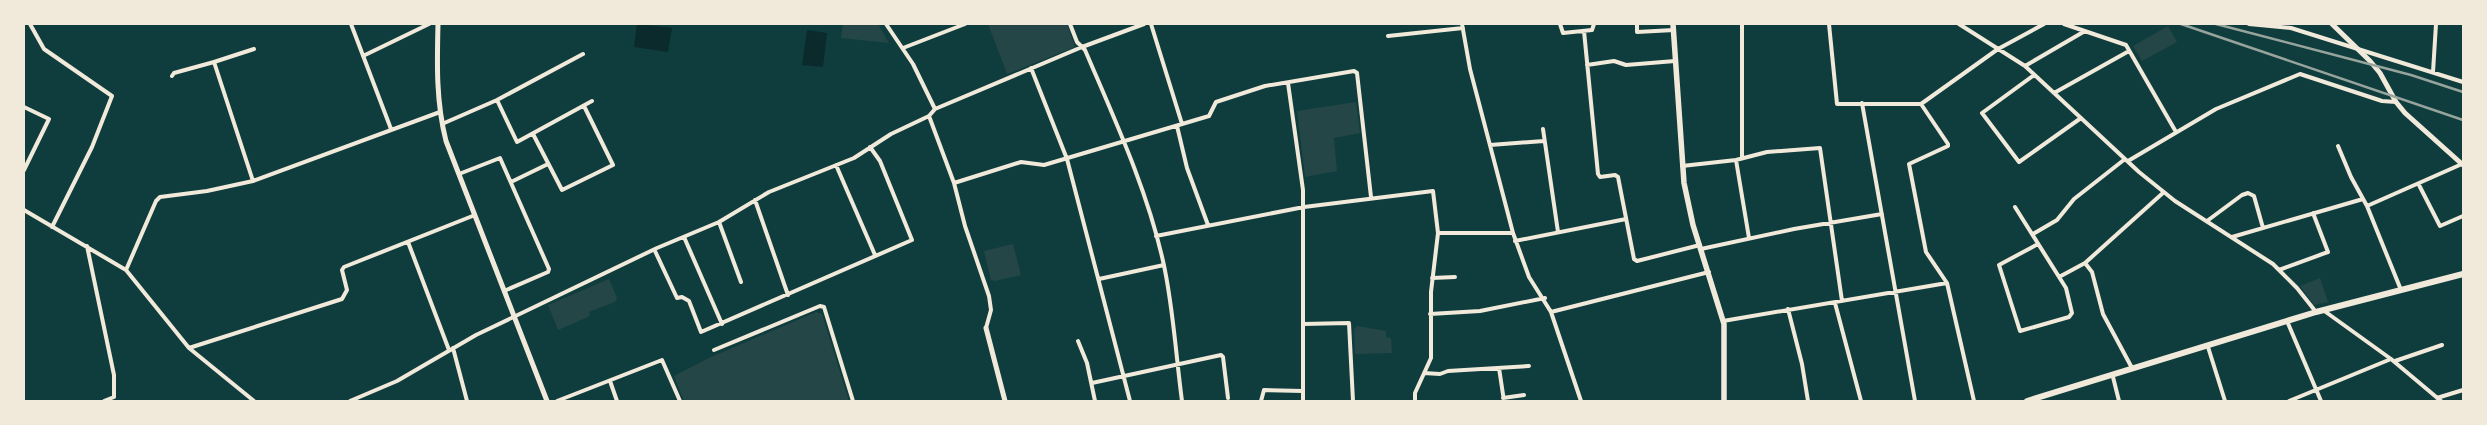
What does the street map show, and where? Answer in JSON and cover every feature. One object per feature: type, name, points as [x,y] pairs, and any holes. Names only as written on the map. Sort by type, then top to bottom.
[{"type":"main road","points":[[1674,27],[1682,166],[1687,204],[1724,321],[1726,334],[1724,401]]},
{"type":"main road","points":[[2027,401],[2208,347],[2316,312],[2463,274]]},
{"type":"street","points":[[30,24],[44,49],[112,96],[92,147],[52,227]]},
{"type":"street","points":[[351,24],[391,129]]},
{"type":"street","points":[[362,56],[429,24]]},
{"type":"street","points":[[438,24],[437,87],[442,124],[459,174],[547,401]]},
{"type":"street","points":[[886,24],[903,48],[935,109]]},
{"type":"street","points":[[903,48],[965,24]]},
{"type":"street","points":[[1070,24],[1077,42],[1085,50],[1125,142],[1156,236],[1164,265],[1182,401]]},
{"type":"street","points":[[350,401],[397,381],[451,349],[515,316],[719,222],[755,200],[854,158],[891,134],[929,116],[935,109],[1082,47],[1144,24]]},
{"type":"street","points":[[1151,24],[1182,124]]},
{"type":"street","points":[[1560,24],[1563,33],[1592,30],[1594,24]]},
{"type":"street","points":[[1637,24],[1638,32],[1674,27]]},
{"type":"street","points":[[1742,24],[1742,157]]},
{"type":"street","points":[[1829,24],[1837,104],[1921,104],[1998,49],[2044,24]]},
{"type":"street","points":[[1959,24],[2025,66],[2126,160],[2164,192],[2279,270],[2297,288],[2316,312]]},
{"type":"street","points":[[2064,24],[2126,45],[2176,132]]},
{"type":"street","points":[[2249,24],[2291,28],[2463,82]]},
{"type":"street","points":[[2332,24],[2380,73],[2396,102],[2462,165],[2367,206]]},
{"type":"street","points":[[2433,72],[2436,24]]},
{"type":"street","points":[[1388,36],[1463,26],[1470,68],[1515,241],[1529,276],[1551,312],[1581,401]]},
{"type":"street","points":[[1584,31],[1598,174],[1600,177],[1617,176],[1636,260],[1882,214]]},
{"type":"street","points":[[2025,66],[2085,31]]},
{"type":"street","points":[[172,76],[174,73],[254,49]]},
{"type":"street","points":[[2054,93],[2129,51]]},
{"type":"street","points":[[442,124],[497,100],[583,54]]},
{"type":"street","points":[[1587,65],[1614,61],[1626,65],[1675,61]]},
{"type":"street","points":[[214,62],[253,181]]},
{"type":"street","points":[[1031,68],[1067,159],[1130,401]]},
{"type":"street","points":[[954,183],[1021,162],[1040,166],[1177,126],[1211,115],[1218,100],[1265,86],[1356,71],[1371,197]]},
{"type":"street","points":[[2033,234],[2057,220],[2074,199],[2126,160],[2216,109],[2300,74],[2382,101],[2396,102]]},
{"type":"street","points":[[2034,75],[1982,113],[2019,162],[2081,118]]},
{"type":"street","points":[[1288,83],[1304,207],[1303,401]]},
{"type":"street","points":[[497,100],[517,142],[592,102]]},
{"type":"street","points":[[1862,103],[1874,161],[1894,292],[1915,401]]},
{"type":"street","points":[[1921,104],[1948,146],[1909,164],[1926,252],[1948,282],[1974,401]]},
{"type":"street","points":[[533,134],[562,190],[614,165],[584,106]]},
{"type":"street","points":[[24,107],[49,119],[24,170]]},
{"type":"street","points":[[126,270],[158,198],[207,191],[253,181],[440,112]]},
{"type":"street","points":[[929,116],[954,183],[965,226],[989,296],[990,310],[986,328],[1005,401]]},
{"type":"street","points":[[1177,126],[1187,168],[1208,225]]},
{"type":"street","points":[[1543,129],[1558,232]]},
{"type":"street","points":[[1490,145],[1544,140]]},
{"type":"street","points":[[2338,146],[2351,177],[2367,206],[2401,290]]},
{"type":"street","points":[[655,251],[677,298],[682,297],[689,301],[701,332],[912,240],[880,162],[870,147]]},
{"type":"street","points":[[1682,166],[1736,160],[1766,152],[1820,148],[1842,301]]},
{"type":"street","points":[[459,174],[500,158],[549,268],[548,272],[504,290]]},
{"type":"street","points":[[1736,160],[1749,238]]},
{"type":"street","points":[[511,182],[548,164]]},
{"type":"street","points":[[836,165],[876,255]]},
{"type":"street","points":[[2419,185],[2438,225],[2440,226],[2463,216]]},
{"type":"street","points":[[1156,236],[1304,207],[1371,197],[1433,191],[1438,234],[1432,278],[1430,314],[1431,356],[1415,392],[1415,401]]},
{"type":"street","points":[[2059,277],[2085,262],[2164,192]]},
{"type":"street","points":[[2207,221],[2242,194],[2248,193],[2254,196],[2263,228]]},
{"type":"street","points":[[2232,237],[2363,199]]},
{"type":"street","points":[[755,200],[788,294]]},
{"type":"street","points":[[2015,207],[2066,288],[2072,312],[2069,317],[2018,330],[1999,265],[2038,244]]},
{"type":"street","points":[[24,210],[126,270],[189,348],[254,401]]},
{"type":"street","points":[[2279,270],[2328,252],[2314,213]]},
{"type":"street","points":[[189,348],[342,299],[347,290],[342,268],[475,215]]},
{"type":"street","points":[[1515,241],[1626,219]]},
{"type":"street","points":[[719,222],[741,282]]},
{"type":"street","points":[[1438,234],[1513,233]]},
{"type":"street","points":[[684,237],[722,324]]},
{"type":"street","points":[[408,242],[451,349],[467,401]]},
{"type":"street","points":[[87,246],[114,375],[114,396],[104,401]]},
{"type":"street","points":[[2085,262],[2092,272],[2103,314],[2133,370]]},
{"type":"street","points":[[1099,279],[1164,265]]},
{"type":"street","points":[[1551,312],[1709,272]]},
{"type":"street","points":[[1432,278],[1455,278]]},
{"type":"street","points":[[1724,321],[1948,282]]},
{"type":"street","points":[[1430,314],[1480,311],[1544,298]]},
{"type":"street","points":[[1834,303],[1861,401]]},
{"type":"street","points":[[714,350],[820,306],[824,307],[853,401]]},
{"type":"street","points":[[1788,309],[1802,364],[1808,401]]},
{"type":"street","points":[[2323,310],[2393,360],[2439,400],[2463,390]]},
{"type":"street","points":[[2287,321],[2321,401]]},
{"type":"street","points":[[1303,324],[1349,323],[1353,401]]},
{"type":"street","points":[[1078,341],[1092,383],[1095,401]]},
{"type":"street","points":[[2289,401],[2393,360],[2442,345]]},
{"type":"street","points":[[2208,347],[2225,401]]},
{"type":"street","points":[[1092,383],[1223,356],[1228,398]]},
{"type":"street","points":[[557,401],[662,360],[680,401]]},
{"type":"street","points":[[1424,373],[1440,374],[1450,371],[1529,366]]},
{"type":"street","points":[[1499,368],[1503,400],[1524,395]]},
{"type":"street","points":[[2113,376],[2119,401]]},
{"type":"street","points":[[610,381],[617,401]]},
{"type":"street","points":[[1261,401],[1264,390],[1303,392]]},
{"type":"shaded area","points":[[637,24],[672,28],[668,52],[634,47]]},
{"type":"shaded area","points":[[843,24],[878,24],[889,43],[841,38]]},
{"type":"shaded area","points":[[988,24],[1067,24],[1075,47],[1007,74]]},
{"type":"shaded area","points":[[2168,26],[2177,42],[2142,61],[2133,46]]},
{"type":"shaded area","points":[[807,30],[827,33],[823,67],[802,65]]},
{"type":"shaded area","points":[[1356,102],[1360,133],[1334,138],[1337,171],[1305,177],[1297,111]]},
{"type":"shaded area","points":[[1013,244],[1021,275],[995,281],[991,280],[984,251]]},
{"type":"shaded area","points":[[2320,278],[2328,302],[2314,305],[2300,286]]},
{"type":"shaded area","points":[[609,279],[617,298],[615,302],[589,312],[590,316],[558,330],[548,305]]},
{"type":"shaded area","points":[[816,312],[822,314],[849,401],[684,401],[674,376],[711,357]]},
{"type":"shaded area","points":[[1357,326],[1386,331],[1386,337],[1391,338],[1392,353],[1355,354],[1354,330]]},
{"type":"railway","points":[[2181,24],[2463,120]]},
{"type":"railway","points":[[2216,24],[2411,75],[2463,92]]}]
